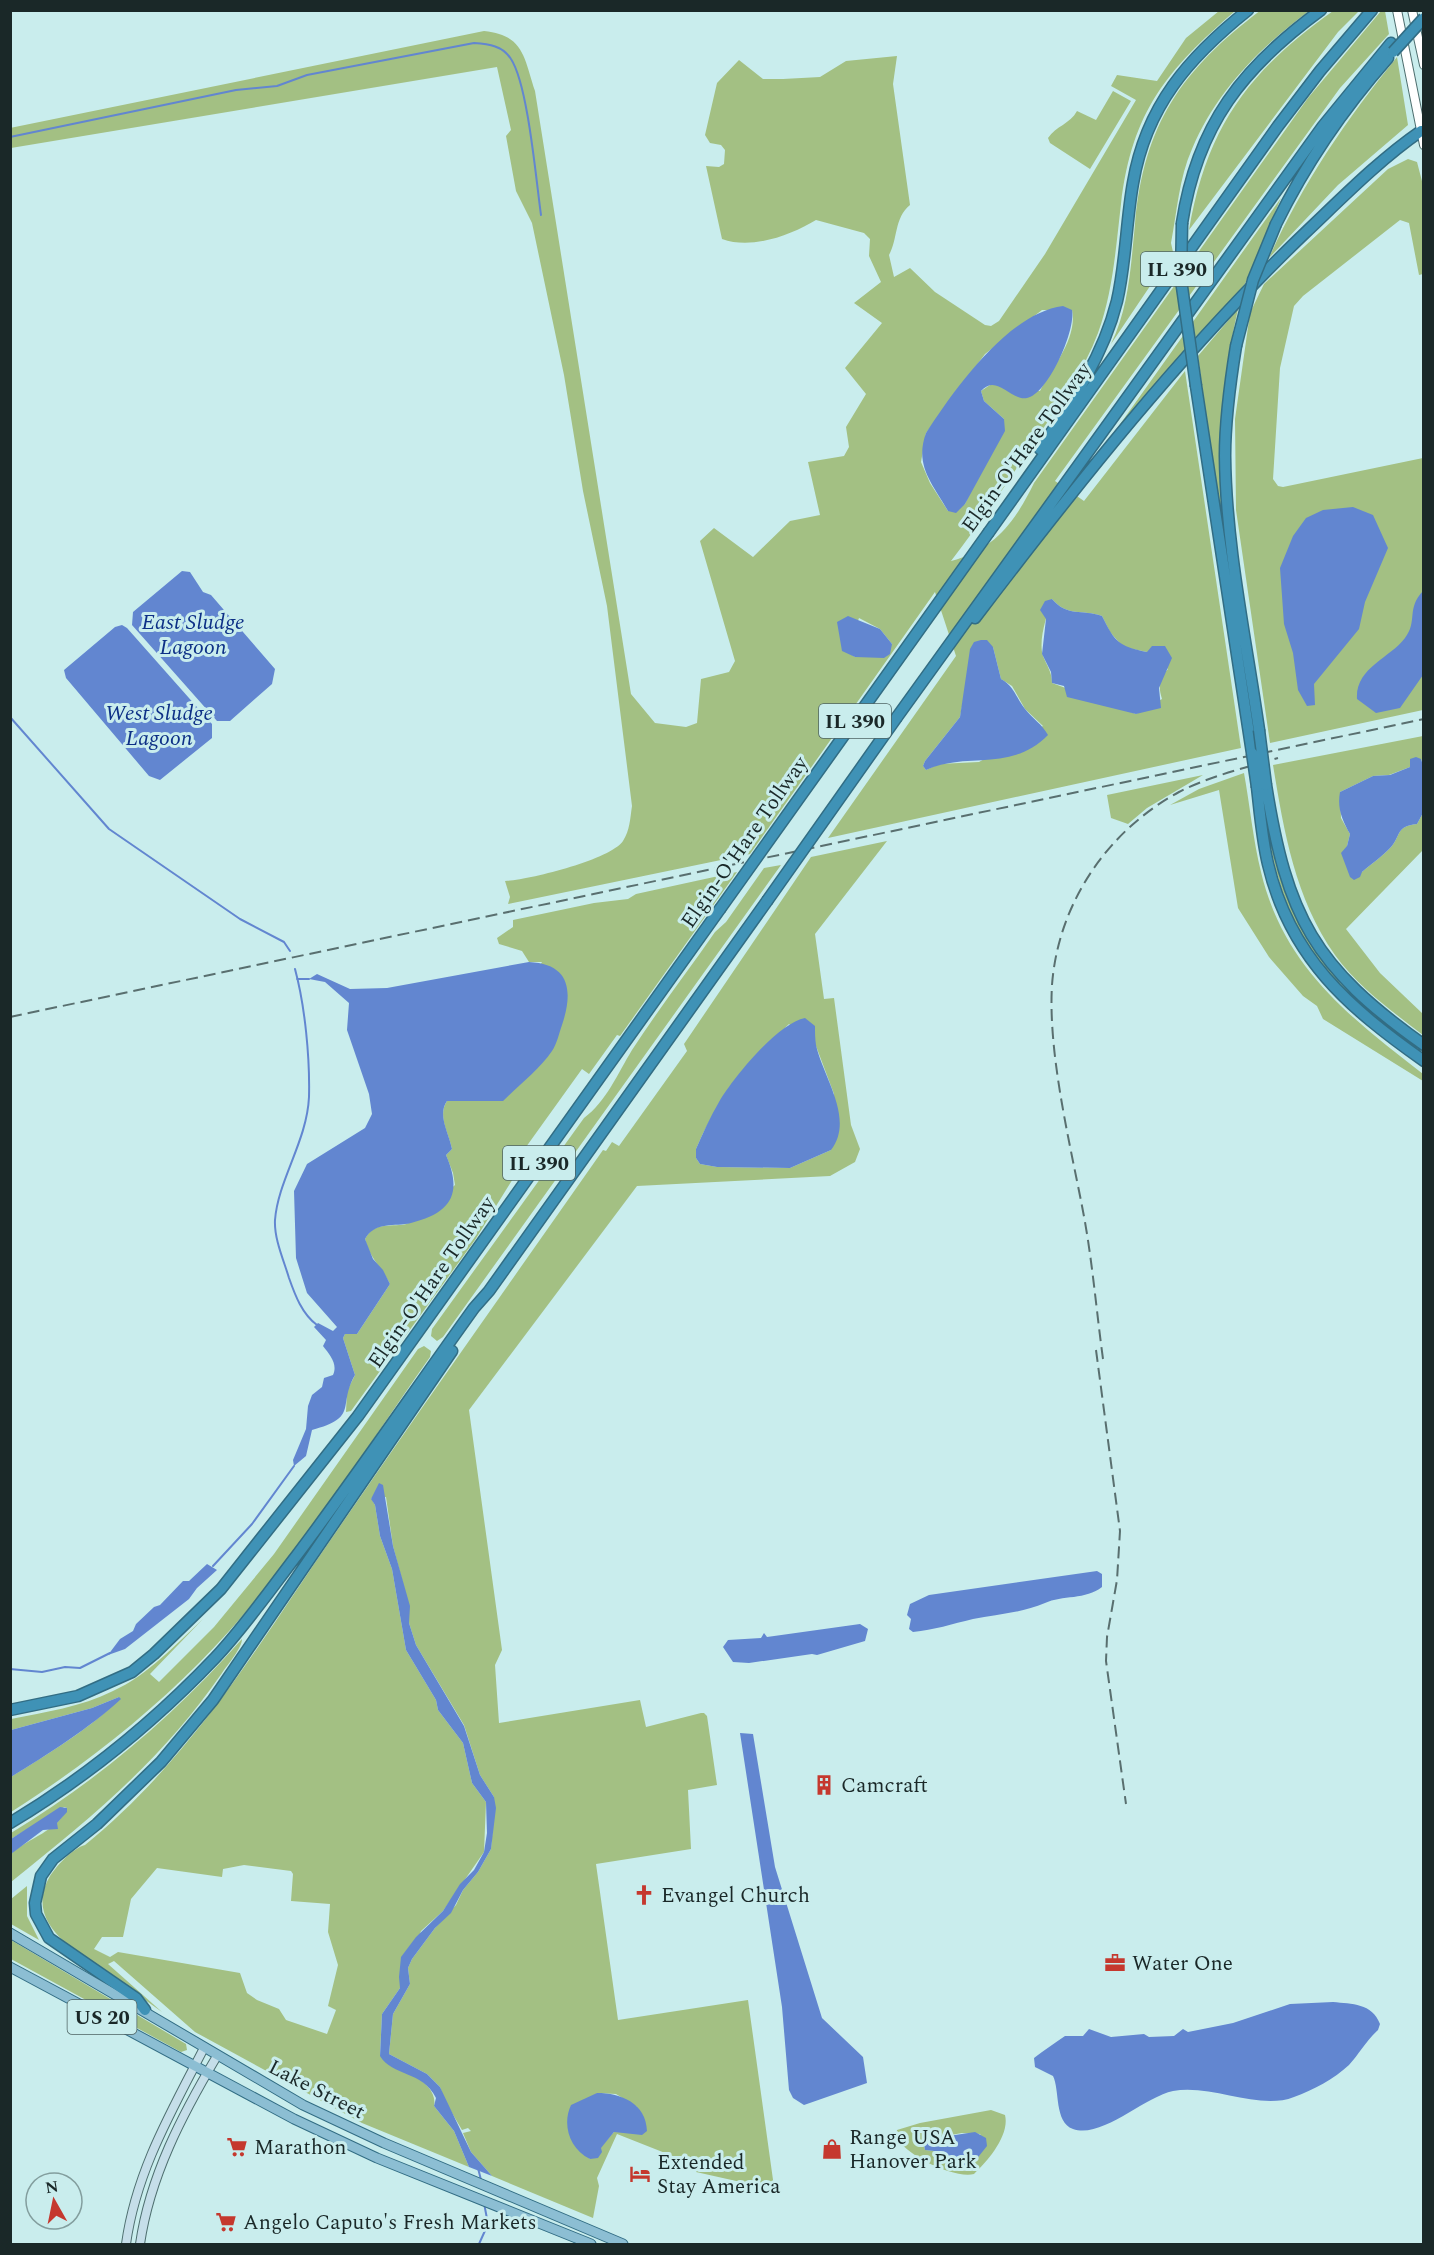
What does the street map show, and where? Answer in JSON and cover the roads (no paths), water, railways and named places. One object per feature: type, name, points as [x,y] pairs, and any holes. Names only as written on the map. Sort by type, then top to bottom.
[{"type":"highway","points":[[1008,505],[1014,487],[1077,394],[1100,351],[1117,300],[1135,169],[1156,113],[1173,83],[1203,48],[1248,10]]},
{"type":"highway","points":[[1321,10],[1272,48],[1252,68],[1223,105],[1197,161],[1182,223],[1181,280],[1196,386],[1254,731],[1270,873],[1285,914],[1302,945],[1326,980],[1372,1025],[1424,1061]]},
{"type":"highway","name":"Elgin-O'Hare Tollway","points":[[10,1710],[52,1702],[97,1689],[132,1672],[154,1654],[221,1589],[320,1467],[1289,111],[1372,10]]},
{"type":"highway","name":"IL 390","points":[[489,1291],[897,717],[1323,126],[1421,10]]},
{"type":"highway","points":[[1254,731],[1226,477],[1226,418],[1236,346],[1253,279],[1296,184],[1319,147],[1392,47],[1424,18]]},
{"type":"highway","points":[[897,717],[913,704],[976,617],[1073,495],[1223,315],[1396,148],[1422,130]]},
{"type":"highway","points":[[1262,786],[1283,873],[1302,920],[1314,941],[1339,975],[1360,996],[1424,1045]]},
{"type":"highway","points":[[10,1823],[81,1776],[144,1725],[222,1649],[323,1521],[474,1308],[489,1291]]},
{"type":"highway","points":[[145,2010],[136,1998],[49,1938],[39,1921],[35,1903],[41,1876],[52,1859],[97,1824],[155,1769],[213,1700],[479,1311],[489,1291]]},
{"type":"main road","name":"Lake Street","points":[[10,1933],[145,2010],[217,2056],[303,2105],[478,2183],[624,2244]]},
{"type":"main road","name":"Lake Street","points":[[10,1967],[294,2119],[378,2158],[493,2202],[591,2244]]},
{"type":"main road","points":[[126,2244],[146,2166],[204,2048]]},
{"type":"main road","points":[[140,2244],[152,2189],[160,2166],[217,2056]]},
{"type":"street","points":[[1397,10],[1424,145]]},
{"type":"street","points":[[1412,10],[1424,65]]},
{"type":"water","points":[[1063,306],[1072,310],[1070,332],[1052,374],[1035,394],[1021,398],[993,385],[981,391],[984,401],[1004,419],[1005,431],[965,504],[956,513],[948,511],[931,483],[924,465],[922,455],[926,433],[967,376],[1003,338],[1022,323],[1042,312]]},
{"type":"water","points":[[1353,507],[1373,515],[1388,548],[1365,602],[1359,629],[1314,684],[1315,705],[1307,706],[1298,690],[1293,653],[1284,624],[1280,568],[1293,536],[1306,518],[1323,510]]},
{"type":"water","name":"East Sludge Lagoon","points":[[182,571],[190,572],[203,592],[211,595],[275,669],[272,684],[230,721],[217,721],[132,625],[133,612]]},
{"type":"water","points":[[1423,591],[1423,675],[1400,708],[1376,713],[1357,699],[1358,688],[1367,671],[1405,638],[1411,626],[1413,609]]},
{"type":"water","points":[[1052,599],[1063,608],[1102,616],[1118,642],[1130,648],[1147,652],[1152,646],[1165,646],[1172,658],[1159,688],[1161,708],[1136,714],[1067,697],[1064,686],[1052,683],[1051,672],[1042,654],[1046,619],[1040,610],[1045,601]]},
{"type":"water","points":[[848,616],[880,629],[892,644],[890,654],[884,658],[855,657],[842,651],[837,622]]},
{"type":"water","name":"West Sludge Lagoon","points":[[122,625],[212,724],[212,738],[160,780],[149,776],[66,678],[64,670],[115,627]]},
{"type":"water","points":[[987,640],[993,647],[1001,679],[1012,689],[1025,709],[1048,735],[1034,747],[1019,754],[1004,758],[957,762],[926,770],[923,766],[925,761],[960,717],[970,649],[974,642]]},
{"type":"water","points":[[1416,757],[1421,759],[1423,765],[1423,813],[1417,824],[1402,829],[1391,847],[1354,880],[1350,877],[1341,853],[1347,846],[1350,834],[1341,814],[1340,792],[1373,776],[1390,775],[1410,767],[1410,759]]},
{"type":"water","points":[[529,962],[553,968],[561,974],[565,982],[567,1002],[555,1045],[542,1064],[503,1101],[447,1101],[443,1118],[452,1149],[446,1155],[453,1181],[450,1200],[436,1214],[411,1223],[374,1229],[365,1239],[373,1259],[383,1270],[390,1284],[357,1334],[345,1334],[343,1338],[355,1375],[342,1415],[327,1425],[312,1430],[306,1456],[294,1466],[293,1460],[306,1429],[308,1406],[312,1395],[322,1387],[324,1378],[333,1375],[335,1367],[323,1346],[326,1340],[314,1327],[318,1323],[333,1331],[337,1327],[307,1293],[296,1258],[294,1191],[307,1164],[365,1128],[372,1114],[369,1094],[347,1030],[349,1003],[325,982],[309,979],[317,974],[350,989],[387,988]]},
{"type":"water","points":[[805,1018],[815,1026],[816,1045],[839,1112],[838,1138],[831,1150],[790,1168],[717,1167],[700,1164],[696,1158],[696,1149],[726,1092],[745,1066],[770,1040],[794,1022]]},
{"type":"water","points":[[379,1483],[383,1485],[393,1546],[410,1606],[409,1623],[416,1645],[464,1726],[480,1775],[494,1797],[496,1808],[491,1849],[478,1872],[463,1890],[451,1913],[435,1928],[408,1968],[410,1984],[393,2014],[389,2054],[427,2074],[440,2087],[471,2152],[492,2176],[469,2167],[454,2131],[434,2106],[436,2098],[430,2089],[416,2078],[392,2067],[380,2056],[382,2014],[400,1988],[401,1957],[416,1937],[443,1911],[460,1884],[474,1870],[484,1852],[487,1833],[486,1802],[472,1783],[463,1743],[438,1710],[436,1700],[406,1650],[392,1569],[380,1536],[375,1505],[371,1499]]},
{"type":"water","points":[[207,1564],[217,1570],[197,1588],[189,1599],[125,1649],[108,1655],[120,1639],[133,1631],[136,1624],[154,1607],[160,1605],[183,1581],[189,1581]]},
{"type":"water","points":[[1097,1571],[1102,1574],[1102,1587],[1089,1594],[928,1630],[913,1632],[909,1629],[911,1619],[907,1615],[910,1604],[929,1595]]},
{"type":"water","points":[[860,1624],[868,1629],[865,1641],[817,1655],[749,1663],[733,1662],[723,1647],[728,1640],[761,1638],[764,1633],[767,1637]]},
{"type":"water","points":[[119,1697],[121,1699],[83,1730],[11,1777],[11,1730],[92,1708]]},
{"type":"water","points":[[740,1733],[753,1734],[775,1867],[822,2018],[863,2057],[867,2083],[804,2105],[793,2098],[789,2090],[782,2007]]},
{"type":"water","points":[[60,1807],[67,1808],[67,1812],[57,1823],[58,1829],[43,1830],[11,1854],[11,1839]]},
{"type":"water","points":[[1333,2002],[1367,2008],[1380,2024],[1378,2030],[1349,2065],[1337,2075],[1294,2097],[1266,2101],[1204,2091],[1173,2091],[1097,2128],[1073,2129],[1067,2125],[1060,2113],[1053,2076],[1035,2067],[1034,2058],[1046,2049],[1065,2036],[1083,2036],[1089,2029],[1111,2037],[1144,2034],[1149,2037],[1174,2036],[1183,2029],[1188,2032],[1233,2023],[1290,2004]]},
{"type":"water","points":[[597,2093],[615,2095],[631,2101],[642,2113],[647,2131],[642,2135],[614,2132],[601,2148],[602,2152],[598,2158],[590,2159],[572,2143],[567,2120],[571,2105]]},
{"type":"water","points":[[975,2132],[986,2138],[987,2146],[967,2171],[945,2163],[934,2151],[925,2150],[924,2145],[929,2139]]},
{"type":"waterway","points":[[10,137],[236,90],[277,86],[307,75],[474,43],[485,44],[504,51],[517,72],[527,111],[541,215]]},
{"type":"waterway","points":[[10,717],[109,829],[240,919],[284,942],[290,951]]},
{"type":"waterway","points":[[295,969],[306,1032],[309,1097],[303,1129],[277,1205],[275,1227],[280,1250],[297,1297],[303,1310],[317,1325]]},
{"type":"waterway","points":[[297,979],[309,979]]},
{"type":"waterway","points":[[213,1566],[252,1524],[294,1466]]},
{"type":"waterway","points":[[10,1669],[42,1672],[65,1667],[80,1668],[110,1653]]},
{"type":"waterway","points":[[478,2168],[481,2180]]},
{"type":"waterway","points":[[479,2244],[488,2224],[484,2203]]},
{"type":"railway","points":[[10,1017],[1424,719]]},
{"type":"railway","points":[[1103,1359],[1089,1244],[1061,1096],[1053,1039],[1052,985],[1056,955],[1064,926],[1091,873],[1109,849],[1153,808],[1203,781],[1278,758]]},
{"type":"railway","points":[[1096,1350],[1120,1531],[1117,1580],[1107,1637],[1106,1661],[1126,1804]]},
{"type":"place","name":"Camcraft","points":[[824,1785]]},
{"type":"place","name":"Evangel Church","points":[[644,1895]]},
{"type":"place","name":"Water One","points":[[1115,1963]]},
{"type":"place","name":"Marathon","points":[[237,2147]]},
{"type":"place","name":"Range USA Hanover Park","points":[[832,2149]]},
{"type":"place","name":"Extended Stay America","points":[[640,2174]]},
{"type":"place","name":"Angelo Caputo's Fresh Markets","points":[[226,2222]]}]
